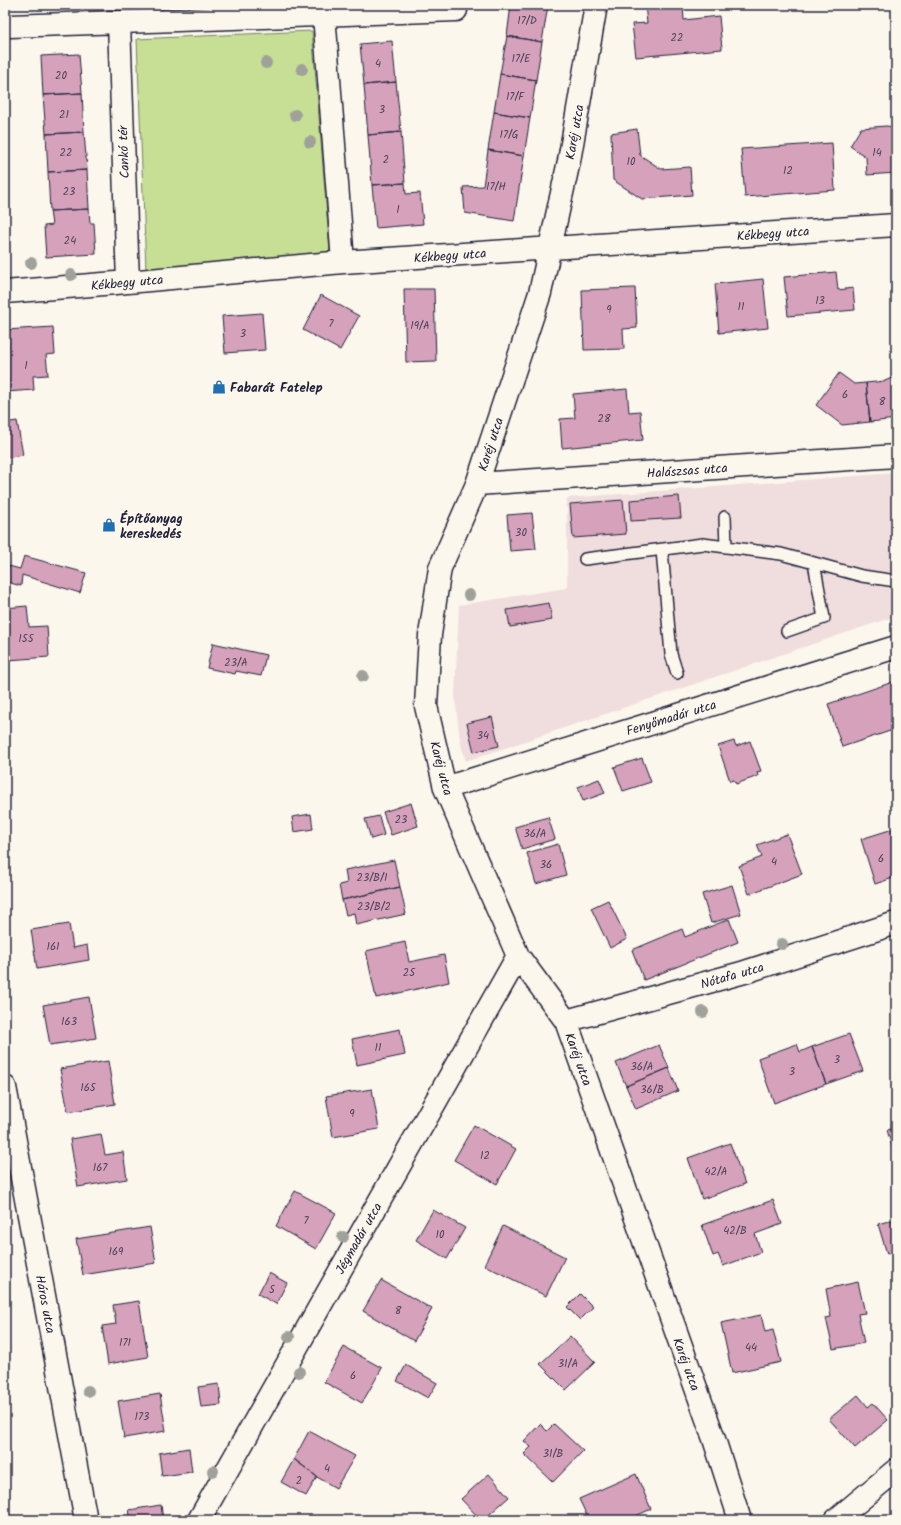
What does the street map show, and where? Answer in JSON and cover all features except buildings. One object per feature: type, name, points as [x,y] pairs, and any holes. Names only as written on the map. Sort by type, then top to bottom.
[{"type":"street","name":"Karéj utca","points":[[596,5],[569,161],[540,294],[477,484],[440,568],[430,635],[426,706],[445,788],[518,956],[566,1022],[713,1436],[740,1520]]},
{"type":"street","points":[[10,26],[119,22],[236,11],[324,14],[456,10]]},
{"type":"street","points":[[324,14],[343,262]]},
{"type":"street","name":"Cankó tér","points":[[119,22],[128,282]]},
{"type":"street","name":"Kékbegy utca","points":[[5,292],[343,262],[896,225]]},
{"type":"street","name":"Halászsas utca","points":[[477,484],[896,456]]},
{"type":"street","name":"Fenyőmadár utca","points":[[445,788],[896,647]]},
{"type":"street","name":"Nótafa utca","points":[[566,1022],[745,972],[896,923]]},
{"type":"street","name":"Jégmadár utca","points":[[199,1520],[518,956]]},
{"type":"street","name":"Háros utca","points":[[5,1087],[86,1520]]},
{"type":"street","points":[[836,1520],[896,1470]]},
{"type":"lane","points":[[725,517],[726,547]]},
{"type":"lane","points":[[586,559],[703,544],[781,554],[862,576],[896,581]]},
{"type":"lane","points":[[662,550],[671,654],[677,673]]},
{"type":"lane","points":[[787,632],[824,618],[814,563]]},
{"type":"shaded area","points":[[896,473],[896,616],[466,761],[460,741],[455,695],[459,605],[567,588],[567,498]]},
{"type":"green space","points":[[312,31],[330,253],[146,270],[137,39]]},
{"type":"place","name":"Fabarát Fatelep","points":[[219,387]]},
{"type":"place","name":"Építőanyag kereskedés","points":[[109,525]]}]
